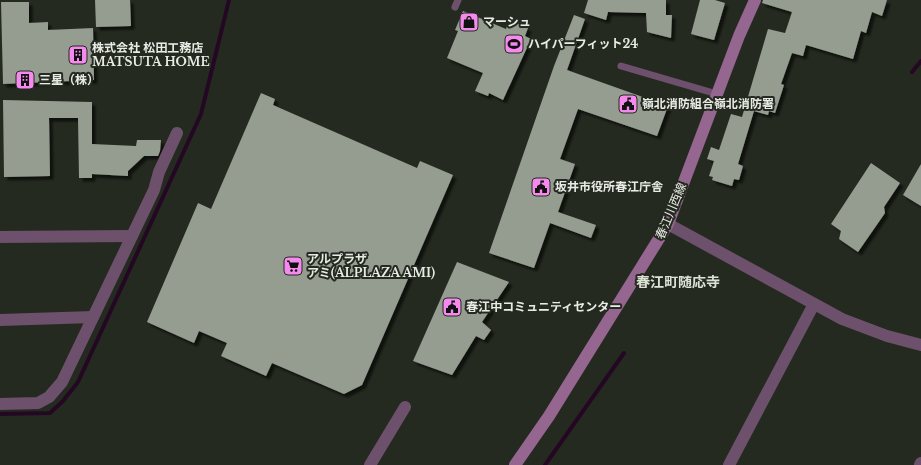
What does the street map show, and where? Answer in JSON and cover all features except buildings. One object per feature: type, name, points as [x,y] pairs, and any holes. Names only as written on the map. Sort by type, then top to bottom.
[{"type":"main road","name":"春江川西線","points":[[515,465],[549,416],[668,224],[739,36],[755,0]]},
{"type":"street","points":[[0,404],[38,403],[50,397],[62,382],[154,190],[158,172],[177,133]]},
{"type":"street","points":[[668,224],[842,319],[887,336],[921,345]]},
{"type":"street","points":[[0,237],[132,236]]},
{"type":"street","points":[[729,465],[814,304]]},
{"type":"street","points":[[0,320],[93,317]]},
{"type":"street","points":[[370,465],[405,407]]},
{"type":"lane","points":[[454,7],[458,0]]},
{"type":"lane","points":[[621,66],[717,94]]},
{"type":"waterway","points":[[0,414],[50,413],[63,401],[78,382],[201,114],[229,0]]},
{"type":"waterway","points":[[912,72],[921,61]]},
{"type":"waterway","points":[[545,465],[624,353]]},
{"type":"place","name":"マーシュ","points":[[469,22]]},
{"type":"place","name":"ハイパーフィット24","points":[[514,44]]},
{"type":"place","name":"株式会社 松田工務店 MATSUTA HOME","points":[[78,55]]},
{"type":"place","name":"三星（株）","points":[[25,80]]},
{"type":"place","name":"嶺北消防組合嶺北消防署","points":[[628,104]]},
{"type":"place","name":"坂井市役所春江庁舎","points":[[541,187]]},
{"type":"place","name":"アルプラザ アミ(ALPLAZA AMI)","points":[[293,266]]},
{"type":"place","name":"春江中コミュニティセンター","points":[[452,307]]},
{"type":"district","name":"春江町随応寺","points":[[678,282]]}]
